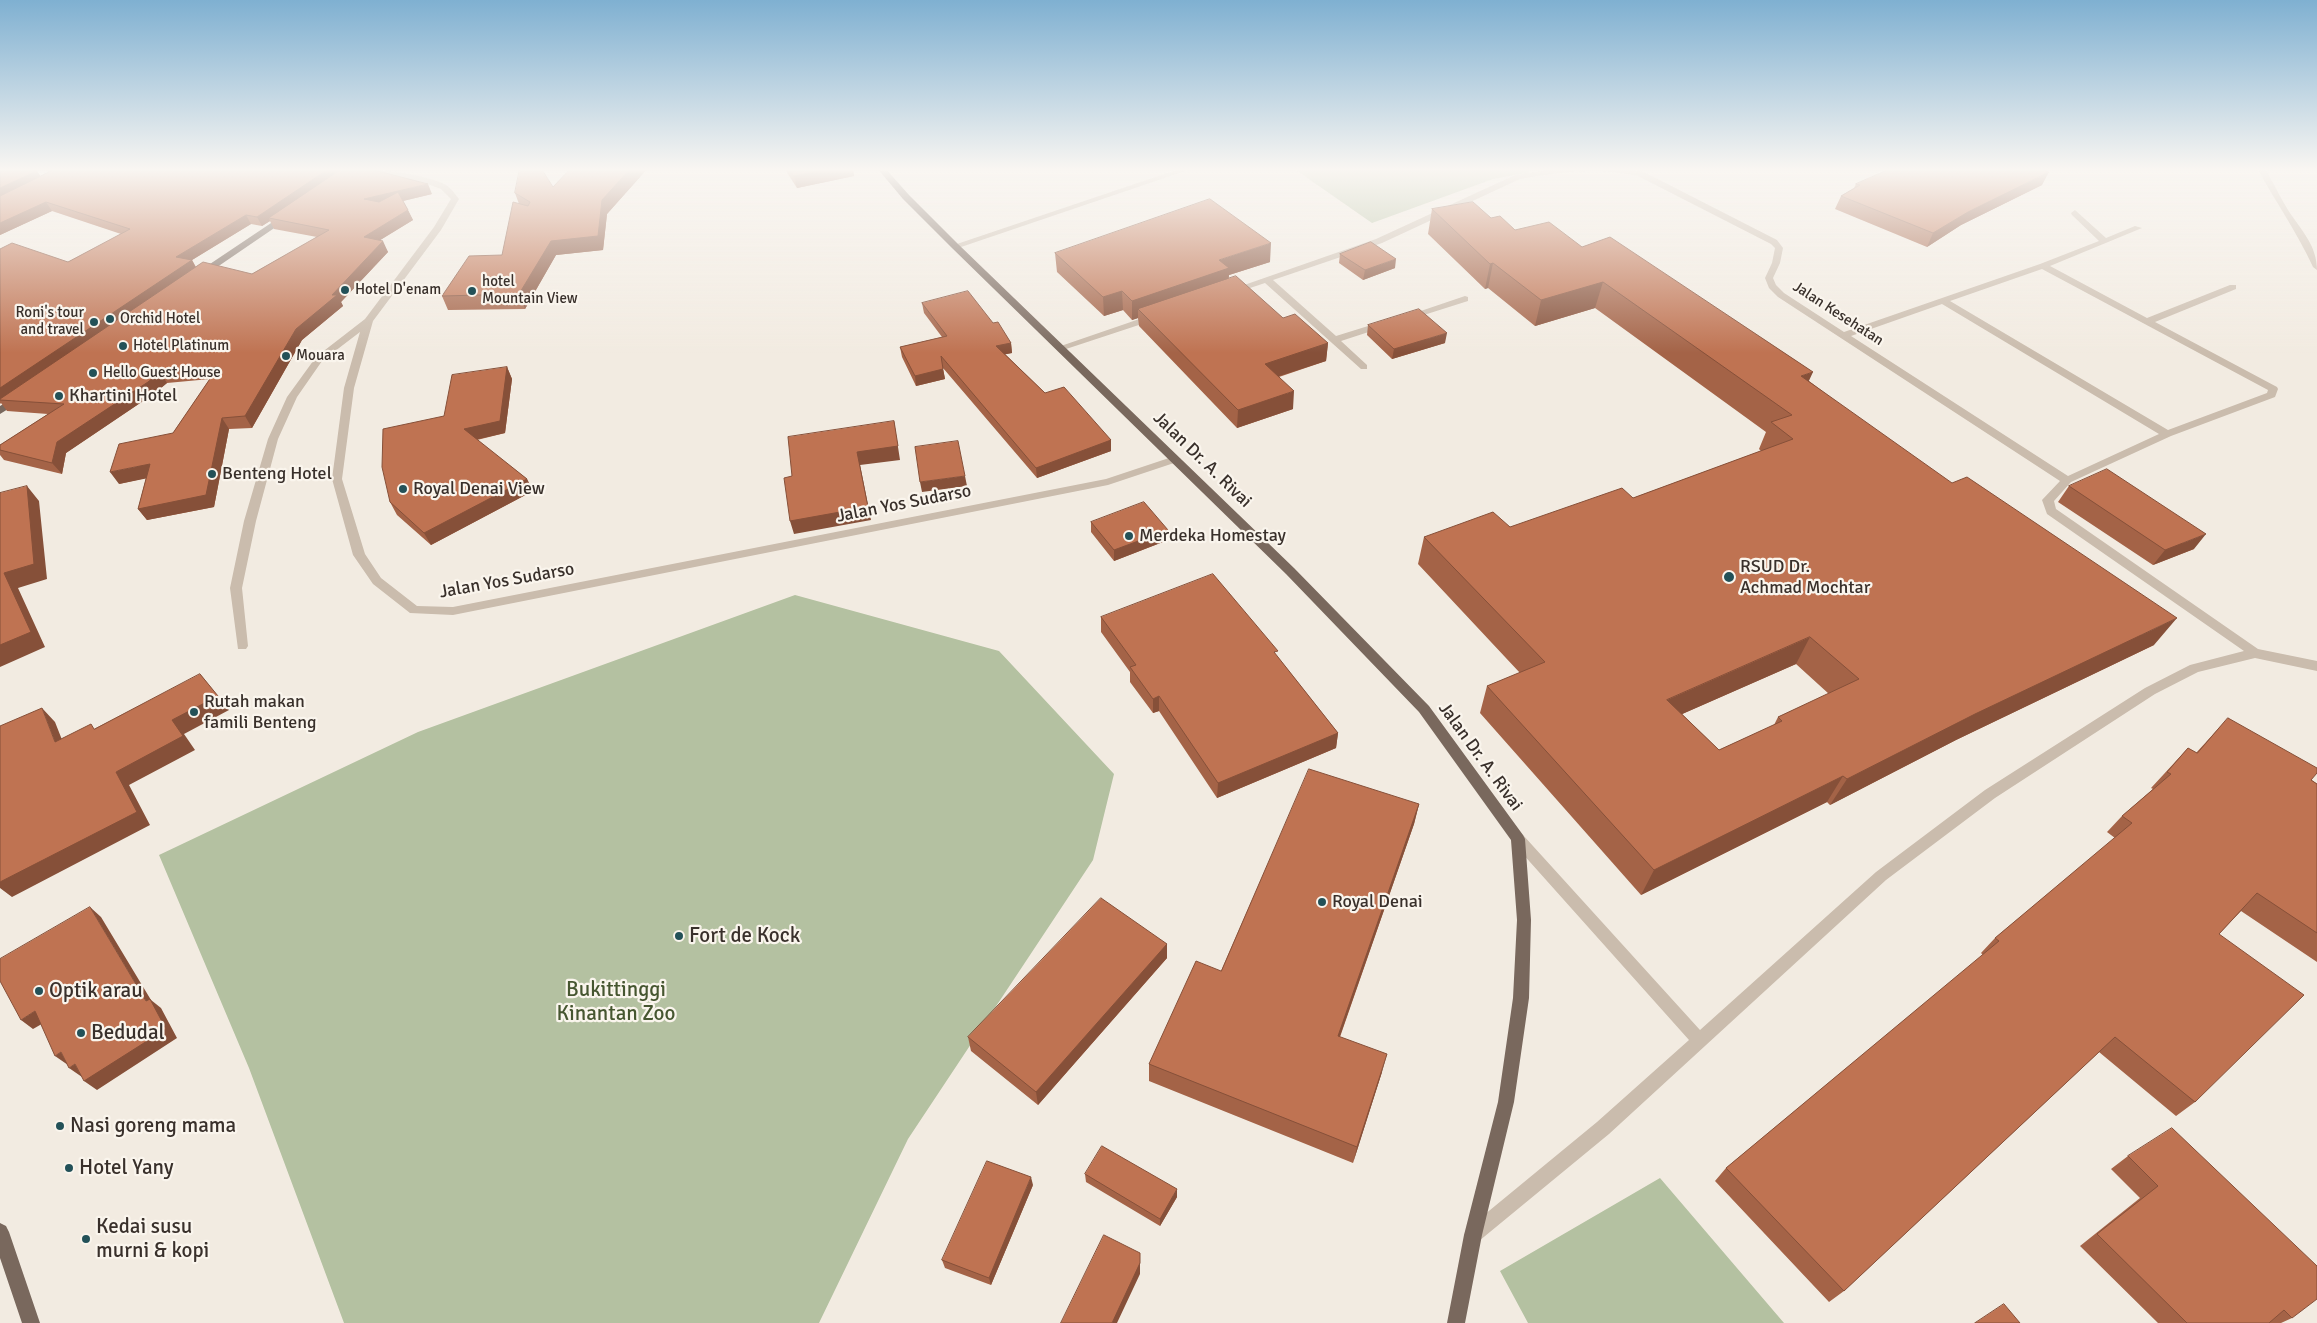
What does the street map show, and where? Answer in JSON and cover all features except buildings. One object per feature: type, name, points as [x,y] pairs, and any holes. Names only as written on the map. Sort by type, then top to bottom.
[{"type":"main road","points":[[190,281],[265,230]]},
{"type":"main road","name":"Jalan Dr. A. Rivai","points":[[939,230],[1297,578],[1424,709],[1518,839]]},
{"type":"main road","points":[[0,411],[25,394]]},
{"type":"main road","points":[[1456,1323],[1473,1235],[1506,1102],[1521,998],[1524,920],[1518,839]]},
{"type":"main road","points":[[0,1232],[31,1323]]},
{"type":"street","name":"Jalan Yos Sudarso","points":[[437,230],[368,321],[349,388],[337,479],[359,555],[377,581],[414,610],[453,611],[1108,482],[1176,459]]},
{"type":"street","points":[[955,246],[1004,230]]},
{"type":"street","name":"Jalan Kesehatan","points":[[1220,295],[1379,241],[1403,230]]},
{"type":"street","name":"Jalan Kesehatan","points":[[1750,230],[1774,242],[1779,248],[1776,263],[1769,278],[1772,286],[1780,294],[2067,480]]},
{"type":"street","points":[[2092,230],[2105,242]]},
{"type":"street","points":[[1844,335],[1944,302],[2043,266],[2134,230]]},
{"type":"street","points":[[2298,230],[2316,264]]},
{"type":"street","points":[[2043,266],[2273,389],[2271,395],[2166,434],[2067,480],[2048,500],[2051,511],[2255,653],[2317,666]]},
{"type":"street","points":[[1267,280],[1364,367]]},
{"type":"street","points":[[2146,322],[2232,287]]},
{"type":"street","points":[[1334,340],[1465,299]]},
{"type":"street","points":[[1944,302],[2166,434]]},
{"type":"street","points":[[1060,348],[1164,314]]},
{"type":"street","points":[[242,646],[236,588],[250,521],[273,439],[292,397],[319,359],[368,321]]},
{"type":"street","points":[[1473,1235],[1603,1128],[1881,876],[1990,794],[2150,691],[2194,668],[2255,653]]},
{"type":"street","points":[[1518,839],[1699,1040]]},
{"type":"green space","name":"Bukittinggi Kinantan Zoo","points":[[795,595],[999,651],[1114,774],[1093,860],[908,1139],[819,1323],[344,1323],[249,1068],[159,855],[418,732]]},
{"type":"green space","points":[[1660,1178],[1784,1323],[1528,1323],[1500,1271]]},
{"type":"place","name":"Hotel D'enam","points":[[345,290]]},
{"type":"place","name":"hotel Mountain View","points":[[472,291]]},
{"type":"place","name":"Orchid Hotel","points":[[110,319]]},
{"type":"place","name":"Roni's tour and travel","points":[[94,322]]},
{"type":"place","name":"Hotel Platinum","points":[[123,346]]},
{"type":"place","name":"Mouara","points":[[286,356]]},
{"type":"place","name":"Hello Guest House","points":[[93,373]]},
{"type":"place","name":"Khartini Hotel","points":[[59,396]]},
{"type":"place","name":"Benteng Hotel","points":[[212,474]]},
{"type":"place","name":"Royal Denai View","points":[[403,489]]},
{"type":"place","name":"Merdeka Homestay","points":[[1129,536]]},
{"type":"place","name":"RSUD Dr. Achmad Mochtar","points":[[1729,577]]},
{"type":"place","name":"Rutah makan famili Benteng","points":[[194,712]]},
{"type":"place","name":"Royal Denai","points":[[1322,902]]},
{"type":"place","name":"Fort de Kock","points":[[679,936]]},
{"type":"place","name":"Optik arau","points":[[39,991]]},
{"type":"place","name":"Bedudal","points":[[81,1033]]},
{"type":"place","name":"Nasi goreng mama","points":[[60,1126]]},
{"type":"place","name":"Hotel Yany","points":[[69,1168]]},
{"type":"place","name":"Kedai susu murni & kopi","points":[[86,1239]]}]
